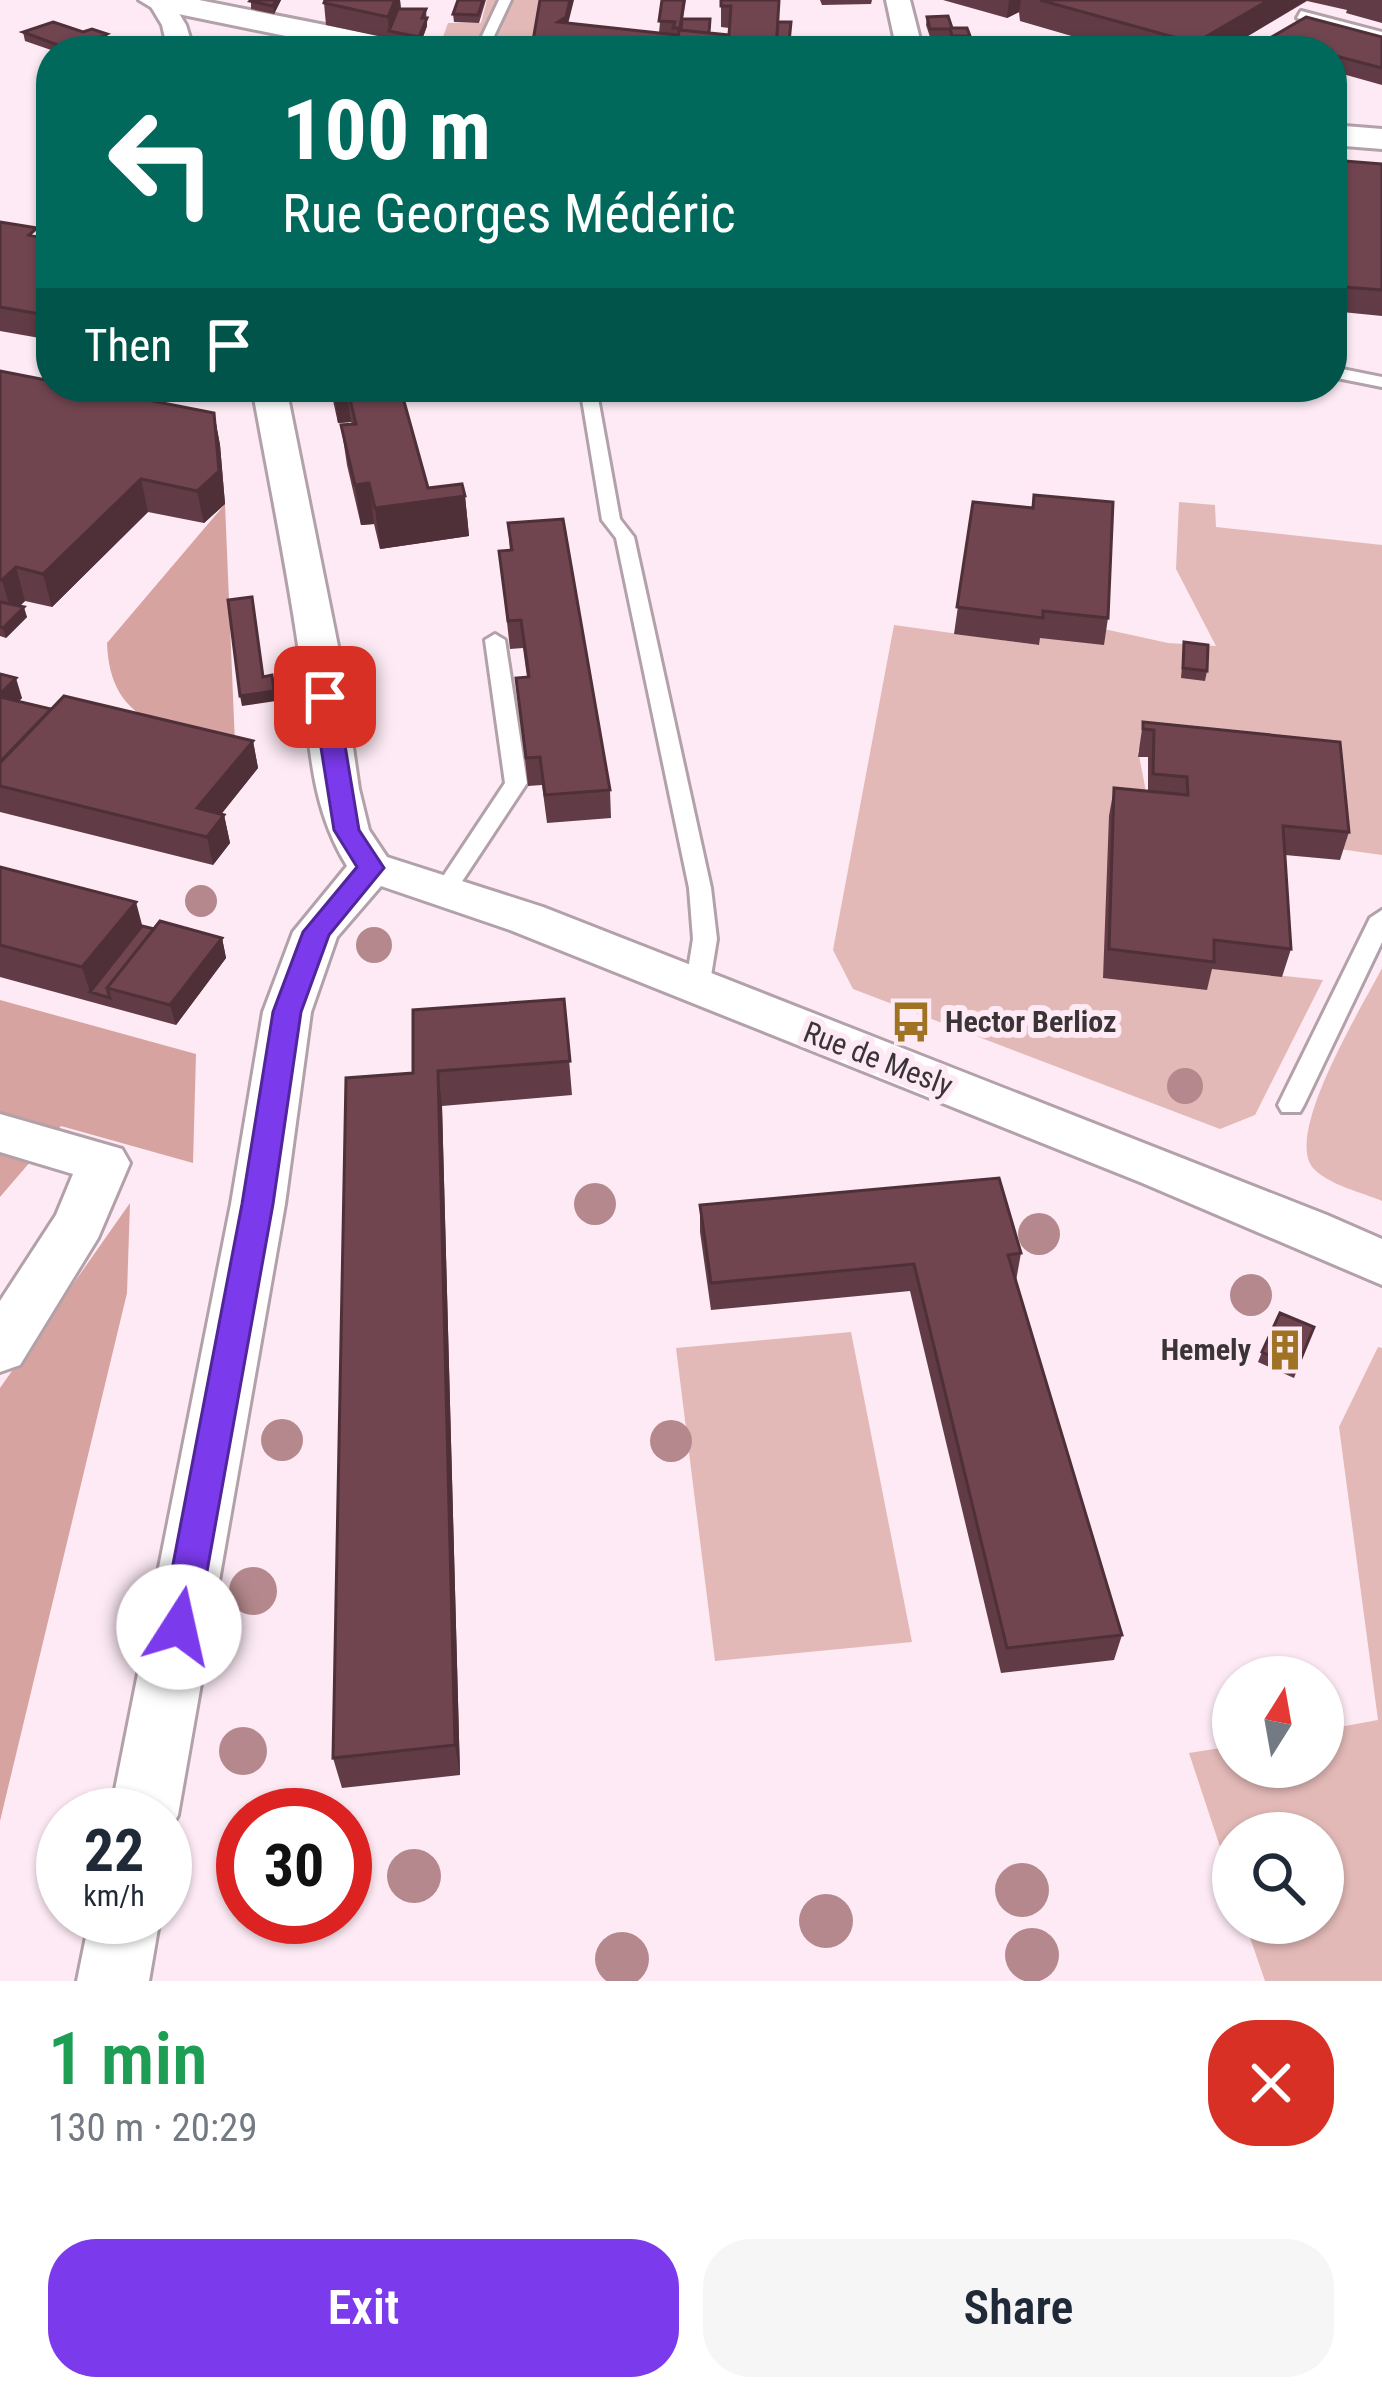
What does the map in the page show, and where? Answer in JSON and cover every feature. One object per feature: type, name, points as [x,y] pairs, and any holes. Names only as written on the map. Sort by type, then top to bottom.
[{"type":"street","points":[[157,0],[177,36]]},
{"type":"street","points":[[157,0],[333,36]]},
{"type":"street","points":[[898,0],[906,36]]},
{"type":"street","points":[[1347,136],[1382,139]]},
{"type":"street","points":[[149,1788],[253,1228],[287,1012],[316,932],[371,868],[347,830],[337,789],[319,651],[271,402]]},
{"type":"street","name":"Rue de Mesly","points":[[371,868],[448,887],[1246,1201],[1382,1263]]},
{"type":"street","points":[[0,1133],[104,1163],[79,1223],[0,1348]]},
{"type":"street","points":[[113,1981],[120,1944]]},
{"type":"lane","points":[[489,36],[505,0]]},
{"type":"lane","points":[[1301,15],[1382,36]]},
{"type":"lane","points":[[1347,376],[1382,382]]},
{"type":"lane","points":[[591,402],[611,520],[626,537],[700,888],[705,939],[697,988]]},
{"type":"lane","points":[[448,887],[516,783],[495,640]]},
{"type":"lane","points":[[1292,1105],[1382,918]]},
{"type":"shaded area","points":[[487,0],[543,0],[535,36],[443,36],[448,23],[481,23]]},
{"type":"shaded area","points":[[1179,502],[1215,505],[1216,527],[1382,545],[1382,855],[1339,849],[1138,750],[1148,802],[1206,968],[1323,980],[1255,1115],[1220,1129],[853,989],[833,950],[894,625],[1038,645],[1039,638],[1104,629],[1168,643],[1216,646],[1176,569]]},
{"type":"shaded area","points":[[225,504],[235,744],[166,727],[131,707],[111,671],[107,643]]},
{"type":"shaded area","points":[[1382,968],[1382,1201],[1322,1176],[1307,1154],[1316,1102]]},
{"type":"shaded area","points":[[0,1000],[196,1054],[193,1163],[61,1126],[0,1197]]},
{"type":"shaded area","points":[[130,1203],[127,1293],[0,1821],[0,1388]]},
{"type":"shaded area","points":[[851,1332],[912,1642],[715,1661],[676,1348]]},
{"type":"shaded area","points":[[1378,1347],[1382,1348],[1382,1981],[1265,1981],[1252,1944],[1344,1944],[1344,1812],[1212,1812],[1212,1823],[1189,1753],[1212,1749],[1212,1788],[1344,1788],[1344,1726],[1378,1720],[1339,1427]]},
{"type":"building","points":[[325,0],[395,0],[388,17]]},
{"type":"building","points":[[458,0],[483,0],[478,15],[453,14]]},
{"type":"building","points":[[540,0],[570,0],[566,17],[558,22],[678,35],[678,36],[534,36]]},
{"type":"building","points":[[662,0],[684,0],[680,28],[673,28],[675,22],[659,21]]},
{"type":"building","points":[[721,0],[779,0],[777,36],[678,36],[679,30],[729,35],[731,6],[721,6]]},
{"type":"building","points":[[1040,0],[1269,0],[1207,36],[1170,36]]},
{"type":"building","points":[[398,9],[426,9],[419,36],[389,31]]},
{"type":"building","points":[[948,16],[952,28],[967,28],[970,36],[930,29],[927,17]]},
{"type":"building","points":[[1306,17],[1382,37],[1382,68],[1347,59],[1347,36],[1273,36]]},
{"type":"building","points":[[682,19],[710,19],[709,33],[681,30]]},
{"type":"building","points":[[53,22],[107,34],[36,37],[23,32]]},
{"type":"building","points":[[778,22],[791,22],[790,36],[777,36]]},
{"type":"building","points":[[1347,161],[1382,164],[1382,290],[1347,287]]},
{"type":"building","points":[[0,222],[36,228],[29,235],[36,236],[36,313],[0,307]]},
{"type":"building","points":[[0,371],[36,378],[36,402],[158,402],[214,413],[219,471],[197,491],[141,479],[43,574],[16,567],[0,580]]},
{"type":"building","points":[[351,402],[404,402],[428,488],[462,484],[465,496],[375,508],[369,483],[355,485],[341,425],[356,424]]},
{"type":"building","points":[[1034,495],[1113,502],[1108,618],[1043,611],[1043,618],[957,607],[973,502],[1033,508]]},
{"type":"building","points":[[563,519],[610,790],[545,795],[540,757],[526,758],[516,678],[529,677],[521,620],[508,621],[499,551],[512,550],[508,523]]},
{"type":"building","points":[[252,597],[263,677],[272,675],[274,691],[240,696],[228,600]]},
{"type":"building","points":[[0,602],[24,607],[3,628],[0,627]]},
{"type":"building","points":[[1184,642],[1208,645],[1207,671],[1183,668]]},
{"type":"building","points":[[0,674],[16,678],[0,694]]},
{"type":"building","points":[[64,696],[253,741],[197,808],[224,815],[207,837],[0,786],[0,763]]},
{"type":"building","points":[[0,697],[51,709],[0,762]]},
{"type":"building","points":[[1143,722],[1340,742],[1349,832],[1283,826],[1291,949],[1214,940],[1214,962],[1109,949],[1114,788],[1188,795],[1187,777],[1153,774],[1154,730],[1143,729]]},
{"type":"building","points":[[0,867],[136,902],[82,967],[0,945]]},
{"type":"building","points":[[160,921],[222,938],[170,1005],[107,988]]},
{"type":"building","points":[[142,926],[154,929],[107,988],[110,998],[90,992]]},
{"type":"building","points":[[564,999],[570,1061],[438,1071],[455,1745],[333,1758],[346,1078],[413,1073],[413,1010]]},
{"type":"building","points":[[999,1178],[1021,1253],[1008,1255],[1122,1635],[1007,1648],[914,1264],[711,1283],[700,1205]]},
{"type":"building","name":"Hemely","points":[[1280,1313],[1314,1327],[1297,1368],[1262,1352]]},
{"type":"place","name":"Hector Berlioz","points":[[911,1022]]},
{"type":"place","name":"Hemely","points":[[1285,1350]]},
{"type":"route","points":[[179,1627],[257,1204],[287,1012],[316,932],[371,868],[347,830],[325,697]]}]
